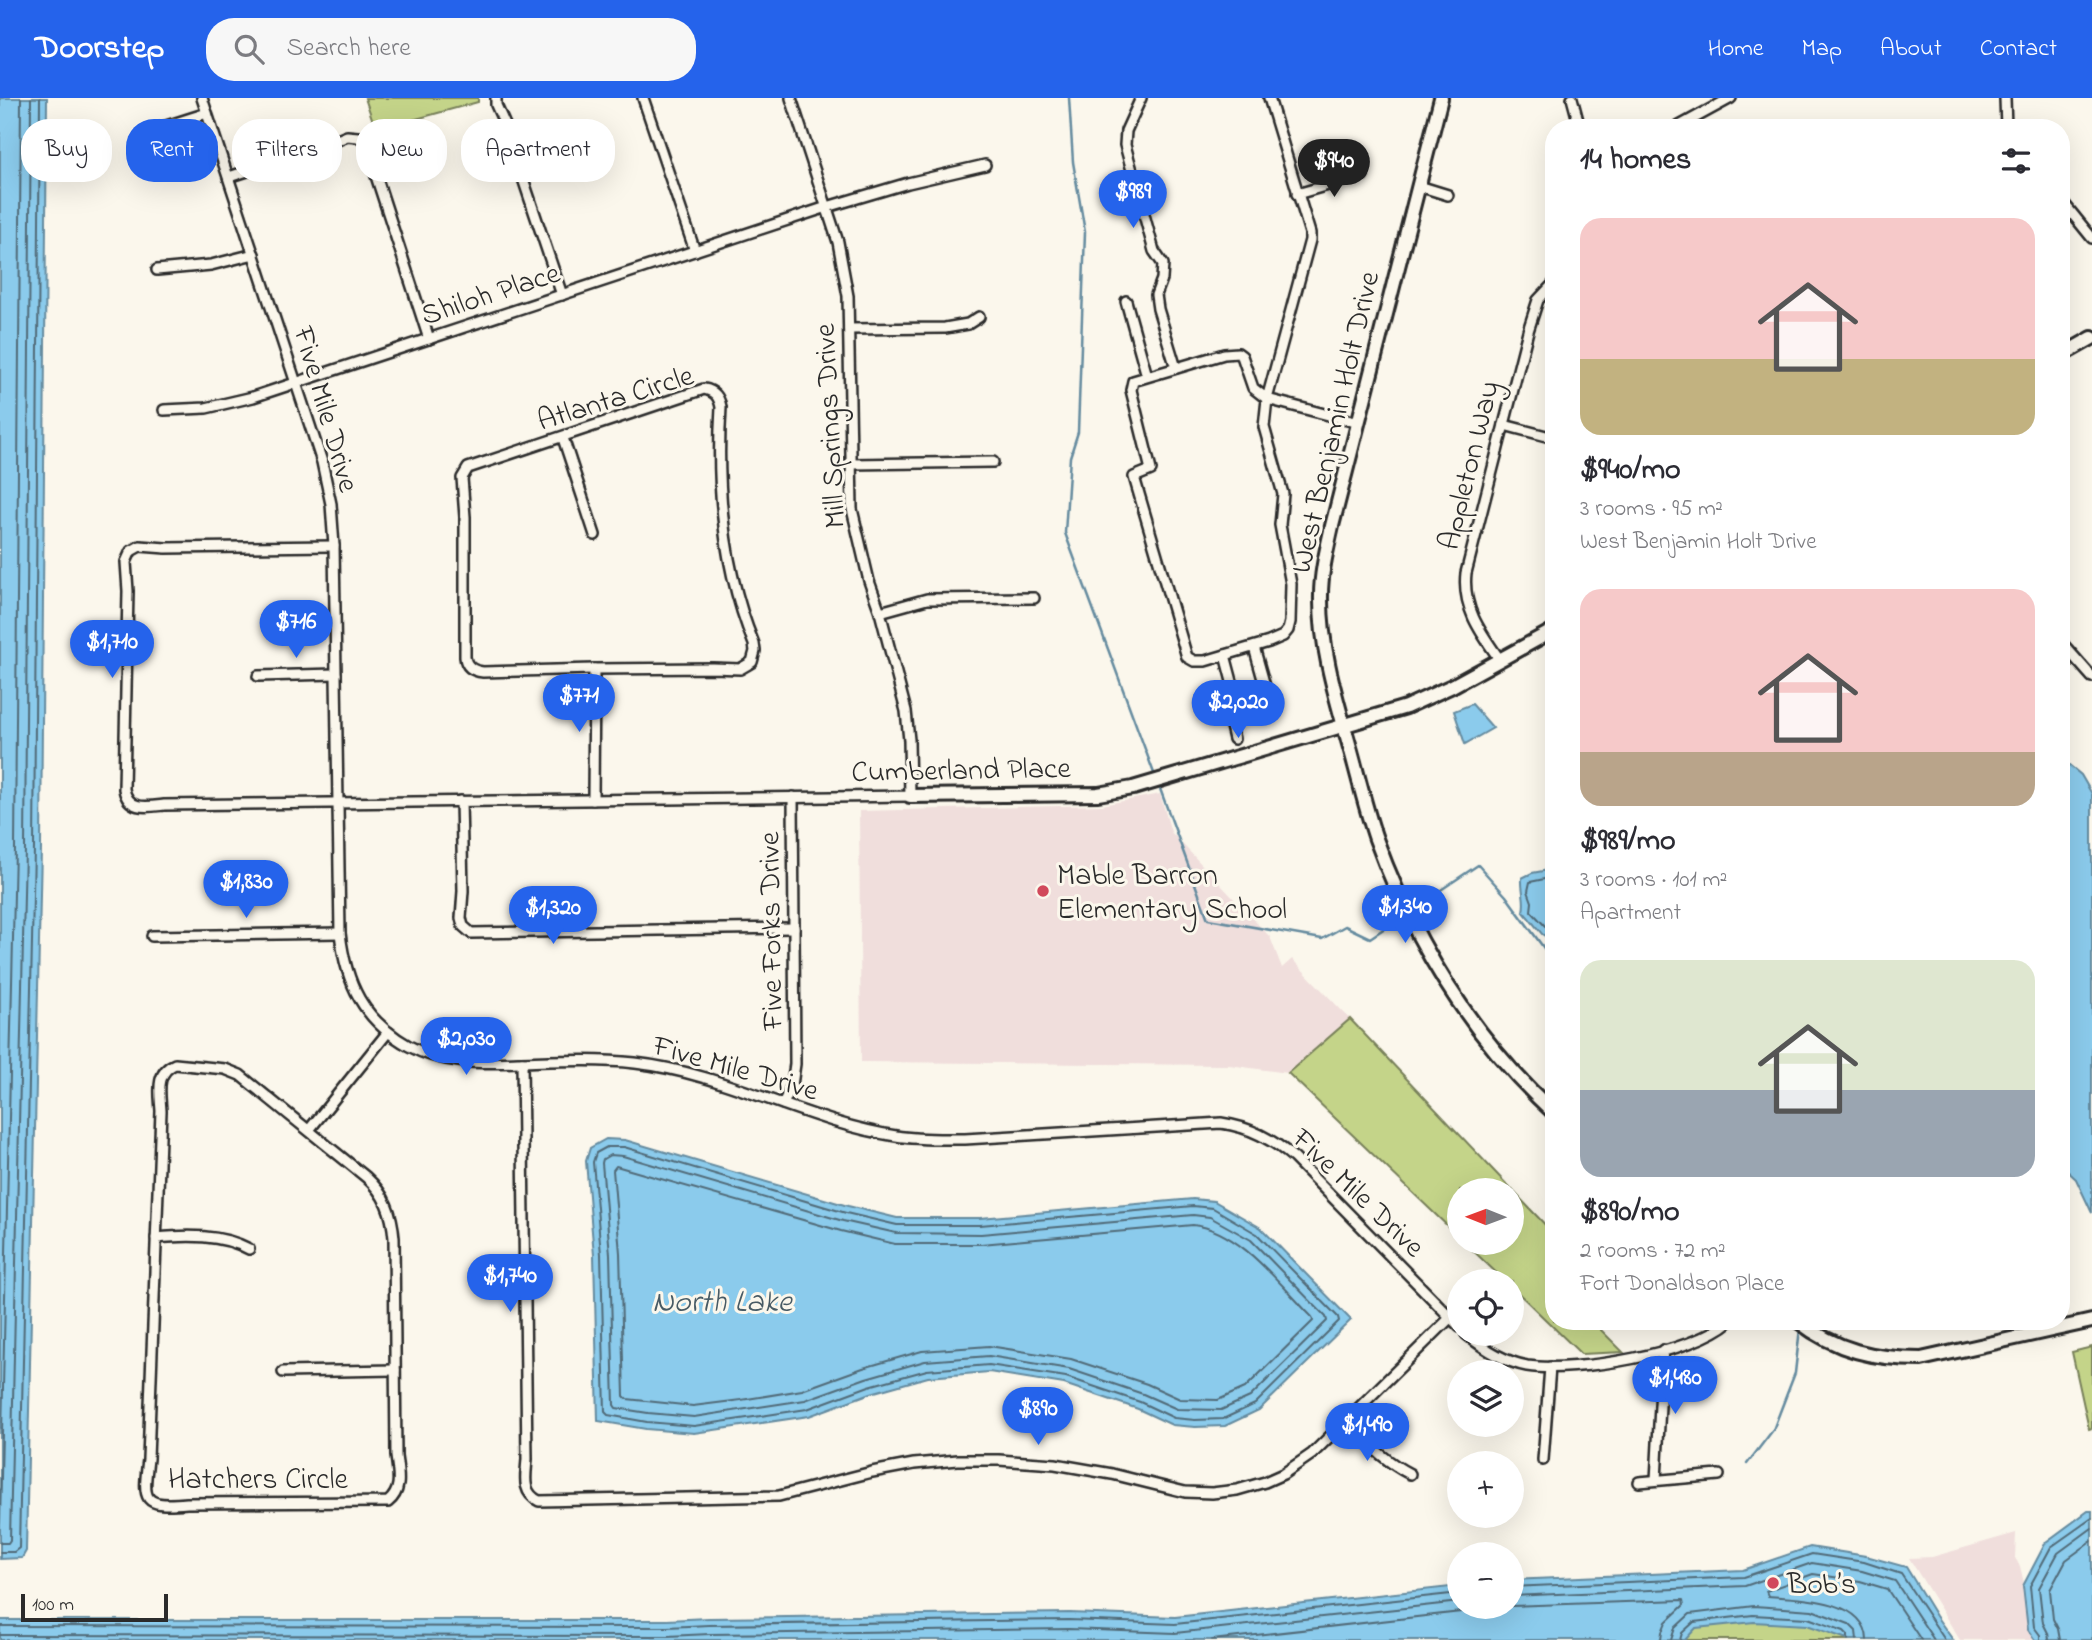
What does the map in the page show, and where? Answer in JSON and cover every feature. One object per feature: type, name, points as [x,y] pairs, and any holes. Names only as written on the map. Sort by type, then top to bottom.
[{"type":"street","name":"Five Mile Drive","points":[[202,98],[297,383],[322,463],[331,504],[334,546],[340,933],[343,960],[355,991],[369,1013],[388,1032],[420,1051],[451,1060],[600,1061],[654,1066],[686,1073],[856,1128],[896,1136],[930,1139],[978,1138],[1222,1123],[1245,1128],[1269,1139],[1294,1158],[1447,1315]]},
{"type":"street","points":[[496,98],[496,105],[562,295]]},
{"type":"street","points":[[643,98],[695,251]]},
{"type":"street","name":"Mill Springs Drive","points":[[791,98],[838,242],[848,296],[852,509],[906,711],[910,796]]},
{"type":"street","points":[[1141,98],[1126,131],[1125,145],[1154,250],[1163,264],[1162,279],[1156,295],[1175,368]]},
{"type":"street","points":[[1269,98],[1310,233],[1267,399],[1264,427],[1283,494],[1280,525],[1291,584],[1290,622],[1283,636],[1254,647],[1205,661],[1194,661],[1187,657],[1134,477],[1151,470],[1131,390],[1133,381],[1224,354],[1238,353],[1242,356],[1253,388],[1267,399],[1359,423]]},
{"type":"street","name":"West Benjamin Holt Drive","points":[[1441,98],[1329,537],[1321,593],[1321,623],[1344,726],[1375,836],[1394,883],[1430,957],[1465,1012],[1502,1060],[1545,1104]]},
{"type":"street","points":[[1572,98],[1578,119]]},
{"type":"street","points":[[1692,119],[1731,98]]},
{"type":"street","points":[[2005,98],[2006,119]]},
{"type":"street","points":[[188,119],[207,113]]},
{"type":"street","points":[[229,177],[347,136],[358,137],[365,142],[429,339]]},
{"type":"street","name":"Shiloh Place","points":[[164,410],[206,408],[233,403],[827,207],[908,183],[985,165]]},
{"type":"street","points":[[1297,194],[1363,175]]},
{"type":"street","points":[[1419,186],[1448,195]]},
{"type":"street","points":[[2070,211],[2092,239]]},
{"type":"street","points":[[157,270],[211,265],[254,254]]},
{"type":"street","name":"Appleton Way","points":[[1500,660],[1470,610],[1464,587],[1528,331],[1538,300],[1545,293]]},
{"type":"street","points":[[1126,301],[1147,376]]},
{"type":"street","points":[[849,329],[945,328],[968,324],[979,317]]},
{"type":"street","points":[[2070,352],[2090,343]]},
{"type":"street","name":"Atlanta Circle","points":[[704,389],[714,392],[720,398],[723,527],[733,582],[755,651],[752,662],[740,669],[483,672],[475,671],[466,661],[464,474],[468,468],[475,465],[563,438],[704,389]]},
{"type":"street","points":[[1504,425],[1545,436]]},
{"type":"street","points":[[563,438],[595,535]]},
{"type":"street","points":[[851,464],[993,462]]},
{"type":"street","name":"Cumberland Place","points":[[334,546],[144,546],[131,551],[126,562],[128,591],[124,789],[129,802],[143,807],[1114,792],[1382,715],[1428,698],[1545,639]]},
{"type":"street","points":[[880,612],[927,599],[1034,598]]},
{"type":"street","points":[[1234,739],[1228,714],[1238,704],[1268,697],[1254,647]]},
{"type":"street","points":[[2070,652],[2092,677]]},
{"type":"street","points":[[1225,655],[1238,704]]},
{"type":"street","points":[[593,800],[594,669]]},
{"type":"street","points":[[258,676],[336,674]]},
{"type":"street","name":"Five Forks Drive","points":[[783,1104],[792,1085],[795,1064],[793,797]]},
{"type":"street","points":[[461,801],[461,918],[463,926],[471,933],[794,928]]},
{"type":"street","points":[[152,936],[340,933]]},
{"type":"street","points":[[309,1130],[388,1032]]},
{"type":"street","points":[[522,1062],[526,1485],[531,1496],[539,1501],[779,1496],[872,1472],[914,1464],[958,1460],[1055,1464],[1112,1474],[1185,1492],[1237,1490],[1265,1482],[1312,1454],[1447,1321]]},
{"type":"street","name":"Hatchers Circle","points":[[175,1064],[234,1072],[253,1084],[309,1130],[374,1184],[389,1208],[394,1238],[396,1455],[399,1487],[388,1502],[163,1505],[152,1502],[147,1498],[144,1489],[148,1459],[160,1078],[168,1067],[175,1064]]},
{"type":"street","points":[[156,1238],[172,1236],[223,1239],[249,1249]]},
{"type":"street","points":[[2070,1324],[2092,1321]]},
{"type":"street","points":[[1482,1346],[1525,1366],[1591,1365],[1663,1350],[1704,1337],[1715,1330]]},
{"type":"street","points":[[1811,1330],[1826,1340],[1853,1351],[1893,1359],[1926,1358],[2024,1330]]},
{"type":"street","points":[[1656,1480],[1663,1350]]},
{"type":"street","points":[[1543,1460],[1550,1367]]},
{"type":"street","points":[[283,1372],[395,1370]]},
{"type":"street","points":[[1345,1421],[1381,1457],[1410,1474]]},
{"type":"street","points":[[1639,1482],[1719,1475]]},
{"type":"shaded area","name":"Mable Barron Elementary School","points":[[1160,794],[1171,832],[1270,937],[1282,968],[1292,959],[1350,1019],[1288,1073],[1229,1065],[861,1062],[859,811],[1102,805]]},
{"type":"shaded area","points":[[2016,1533],[2015,1558],[2020,1566],[2031,1613],[2034,1640],[1960,1640],[1909,1558],[1932,1557]]},
{"type":"green space","points":[[365,98],[478,98],[478,102],[416,119],[372,119]]},
{"type":"green space","points":[[1350,1019],[1501,1178],[1447,1178],[1447,1225],[1288,1073]]},
{"type":"green space","points":[[1524,1203],[1545,1225],[1545,1319],[1524,1299],[1524,1269],[1492,1269],[1478,1255],[1524,1255]]},
{"type":"green space","points":[[1556,1330],[1601,1330],[1623,1352],[1581,1354]]},
{"type":"green space","points":[[2092,1347],[2092,1428],[2089,1429],[2072,1352]]},
{"type":"green space","points":[[1741,1599],[1920,1640],[1409,1640]]},
{"type":"water","points":[[0,98],[47,98],[47,119],[21,119],[21,182],[46,182],[41,848],[26,1551],[22,1558],[0,1559]]},
{"type":"water","points":[[1472,704],[1493,728],[1465,744],[1454,711]]},
{"type":"water","points":[[2070,766],[2081,775],[2092,794],[2092,1213],[2076,1179],[2070,1173]]},
{"type":"water","points":[[1545,871],[1545,936],[1523,911],[1522,878]]},
{"type":"water","name":"North Lake","points":[[606,1139],[625,1140],[897,1218],[980,1218],[1193,1199],[1214,1201],[1261,1228],[1351,1320],[1259,1410],[1225,1426],[1172,1425],[1138,1409],[1064,1384],[989,1372],[928,1377],[871,1393],[809,1416],[694,1433],[598,1421],[594,1255],[586,1161],[590,1148]]},
{"type":"water","points":[[2088,1511],[2092,1511],[2092,1640],[2035,1640],[2028,1630],[2023,1586],[2046,1542]]},
{"type":"water","points":[[1810,1547],[1866,1556],[1906,1567],[1953,1640],[1850,1640],[1807,1625],[1754,1622],[1696,1628],[1685,1640],[0,1640],[0,1620],[667,1620],[1070,1613],[1175,1617],[1447,1587],[1447,1619],[1524,1619],[1524,1579],[1743,1570]]},
{"type":"waterway","points":[[1069,98],[1073,162],[1085,232],[1078,432],[1070,457],[1065,533],[1155,776]]},
{"type":"waterway","points":[[1159,786],[1208,919],[1322,939],[1345,926],[1370,938],[1403,916]]},
{"type":"waterway","points":[[1411,910],[1478,865],[1506,896],[1545,950]]},
{"type":"waterway","points":[[1747,1464],[1773,1430],[1795,1373],[1800,1330]]},
{"type":"place","name":"Mable Barron Elementary School","points":[[1043,891]]},
{"type":"place","name":"Bob’s","points":[[1773,1583]]}]
